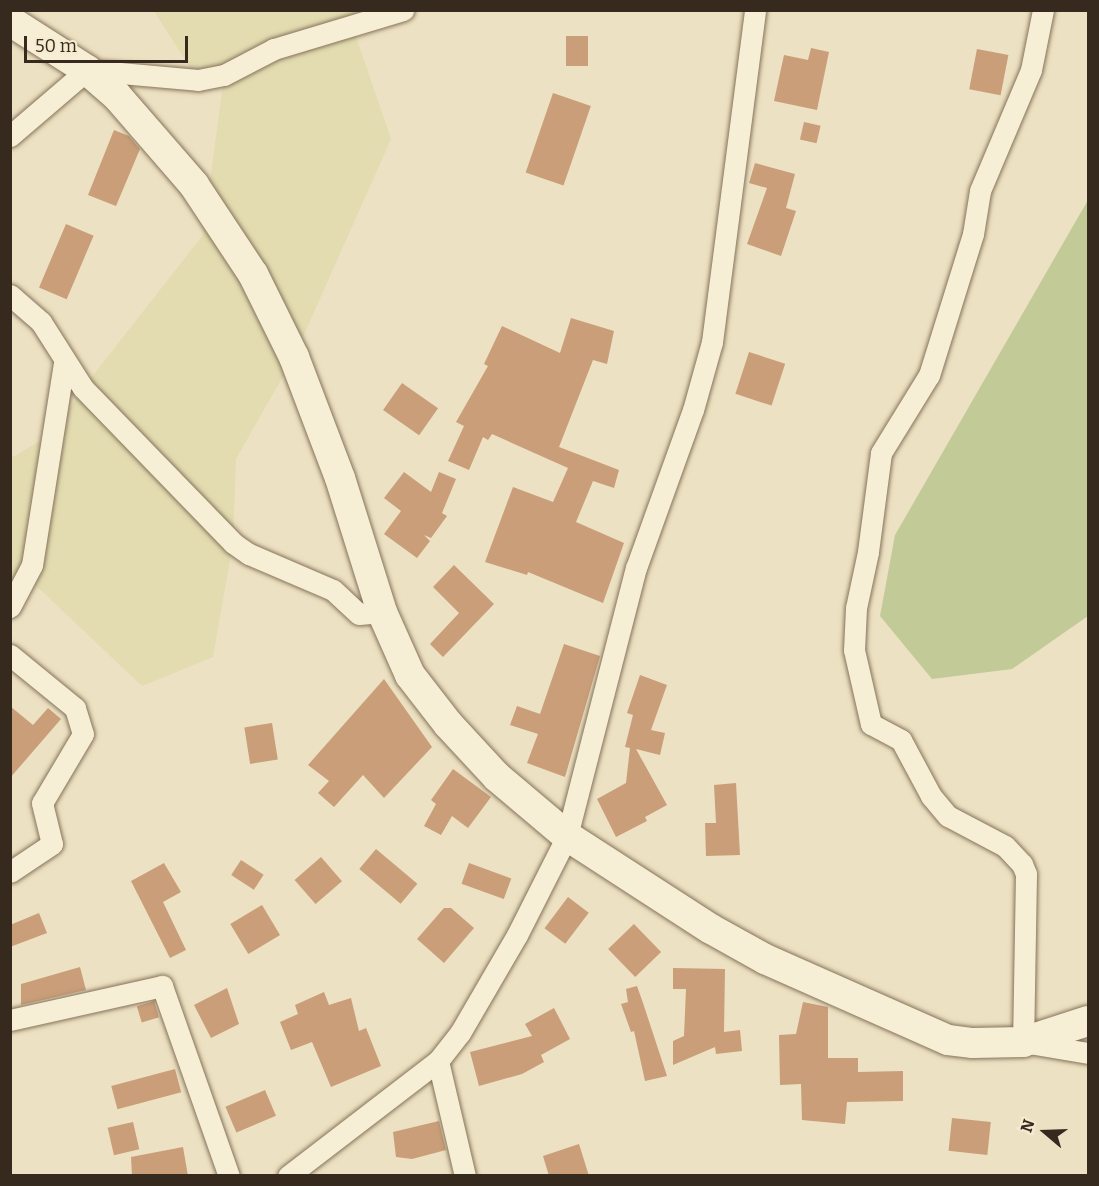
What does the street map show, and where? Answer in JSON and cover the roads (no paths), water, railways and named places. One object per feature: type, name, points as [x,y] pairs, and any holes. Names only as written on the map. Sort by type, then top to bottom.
[{"type":"street","points":[[10,136],[87,70],[198,80],[224,75],[274,49],[403,10]]},
{"type":"street","points":[[288,1176],[438,1061],[460,1033],[518,935],[567,836],[636,568],[693,410],[712,342],[755,10]]},
{"type":"street","points":[[1023,1042],[1026,874],[1022,864],[1005,846],[948,816],[931,796],[901,740],[871,724],[854,650],[856,608],[868,552],[881,453],[929,375],[973,234],[981,191],[1031,70],[1043,10]]},
{"type":"street","points":[[10,21],[87,70],[117,96],[194,185],[253,274],[294,357],[332,456],[382,612],[410,675],[448,724],[497,777],[567,836],[711,929],[882,1012],[948,1040],[1023,1042],[1089,1053]]},
{"type":"street","points":[[10,295],[40,322],[82,388],[234,543],[249,554],[333,590],[359,614],[382,612]]},
{"type":"street","points":[[10,608],[32,565],[64,363]]},
{"type":"street","points":[[10,655],[75,708],[83,725],[83,734],[40,807],[53,838],[52,844],[10,872]]},
{"type":"street","points":[[10,1020],[162,986],[229,1176]]},
{"type":"street","points":[[1023,1042],[1089,1021]]},
{"type":"street","points":[[438,1061],[465,1176]]}]
